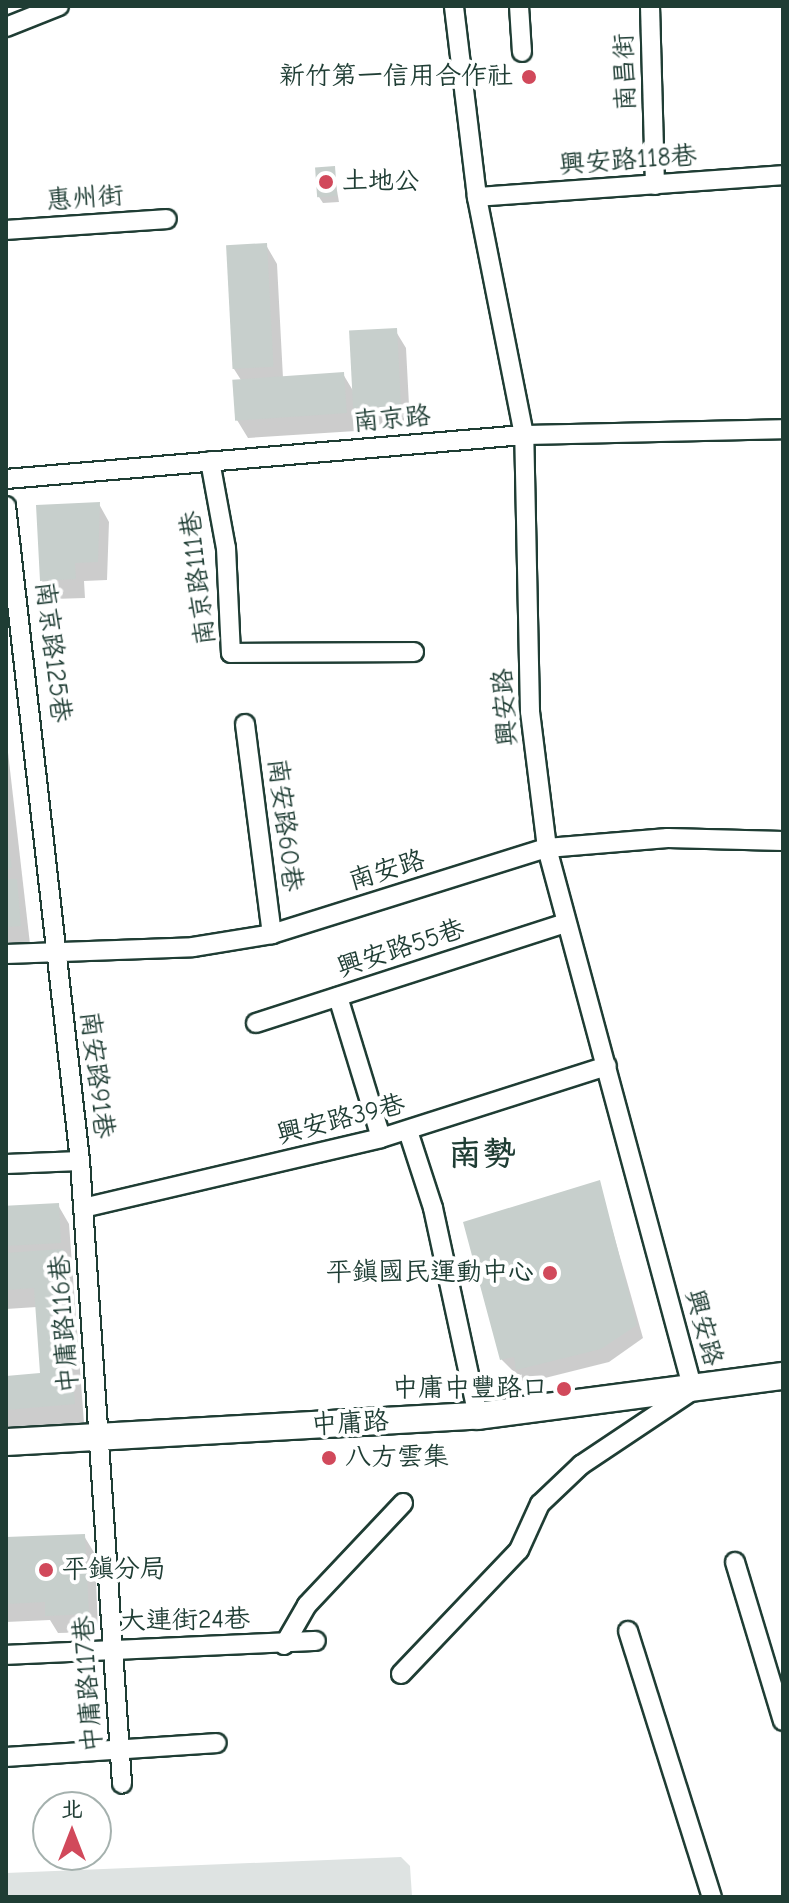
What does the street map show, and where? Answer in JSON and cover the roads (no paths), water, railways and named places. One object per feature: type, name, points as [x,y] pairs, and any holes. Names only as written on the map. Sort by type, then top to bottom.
[{"type":"street","points":[[6,27],[59,6]]},
{"type":"street","name":"興安路","points":[[454,6],[477,197],[524,435],[530,711],[547,848],[562,924],[607,1066],[693,1390]]},
{"type":"street","points":[[519,6],[522,52]]},
{"type":"street","name":"南昌街","points":[[650,6],[655,185]]},
{"type":"street","name":"興安路118巷","points":[[477,197],[783,175]]},
{"type":"street","name":"惠州街","points":[[6,230],[167,219]]},
{"type":"street","name":"南京路","points":[[6,479],[524,435],[783,429]]},
{"type":"street","name":"南京路111巷","points":[[210,461],[226,548],[231,653],[414,652]]},
{"type":"street","name":"南京路125巷","points":[[6,506],[34,709],[53,950]]},
{"type":"street","name":"南安路60巷","points":[[245,724],[272,934]]},
{"type":"street","name":"南安路","points":[[6,954],[193,947],[272,934],[547,848],[668,838],[783,841]]},
{"type":"street","name":"興安路55巷","points":[[256,1023],[562,924]]},
{"type":"street","name":"南安路91巷","points":[[53,950],[80,1161],[83,1208]]},
{"type":"street","points":[[338,997],[381,1138]]},
{"type":"street","name":"興安路39巷","points":[[83,1208],[408,1131],[607,1066]]},
{"type":"street","points":[[408,1131],[433,1208],[478,1416]]},
{"type":"street","points":[[6,1164],[80,1161]]},
{"type":"street","name":"中庸路116巷","points":[[83,1208],[98,1437]]},
{"type":"street","name":"中庸路","points":[[6,1442],[478,1416],[783,1376]]},
{"type":"street","name":"中庸路","points":[[401,1674],[519,1550],[551,1494],[581,1465],[693,1390]]},
{"type":"street","name":"中庸路117巷","points":[[98,1437],[122,1784]]},
{"type":"street","points":[[284,1645],[307,1605],[403,1503]]},
{"type":"street","points":[[735,1562],[783,1721]]},
{"type":"street","points":[[628,1631],[712,1897]]},
{"type":"street","name":"大連街24巷","points":[[6,1655],[284,1645],[316,1641]]},
{"type":"street","points":[[6,1757],[217,1743]]},
{"type":"place","name":"新竹第一信用合作社","points":[[529,77]]},
{"type":"place","name":"土地公","points":[[326,182]]},
{"type":"place","name":"平鎮國民運動中心","points":[[550,1273]]},
{"type":"place","name":"中庸中豐路口","points":[[564,1389]]},
{"type":"place","name":"八方雲集","points":[[329,1458]]},
{"type":"place","name":"平鎮分局","points":[[46,1570]]},
{"type":"district","name":"南勢","points":[[482,1155]]}]
